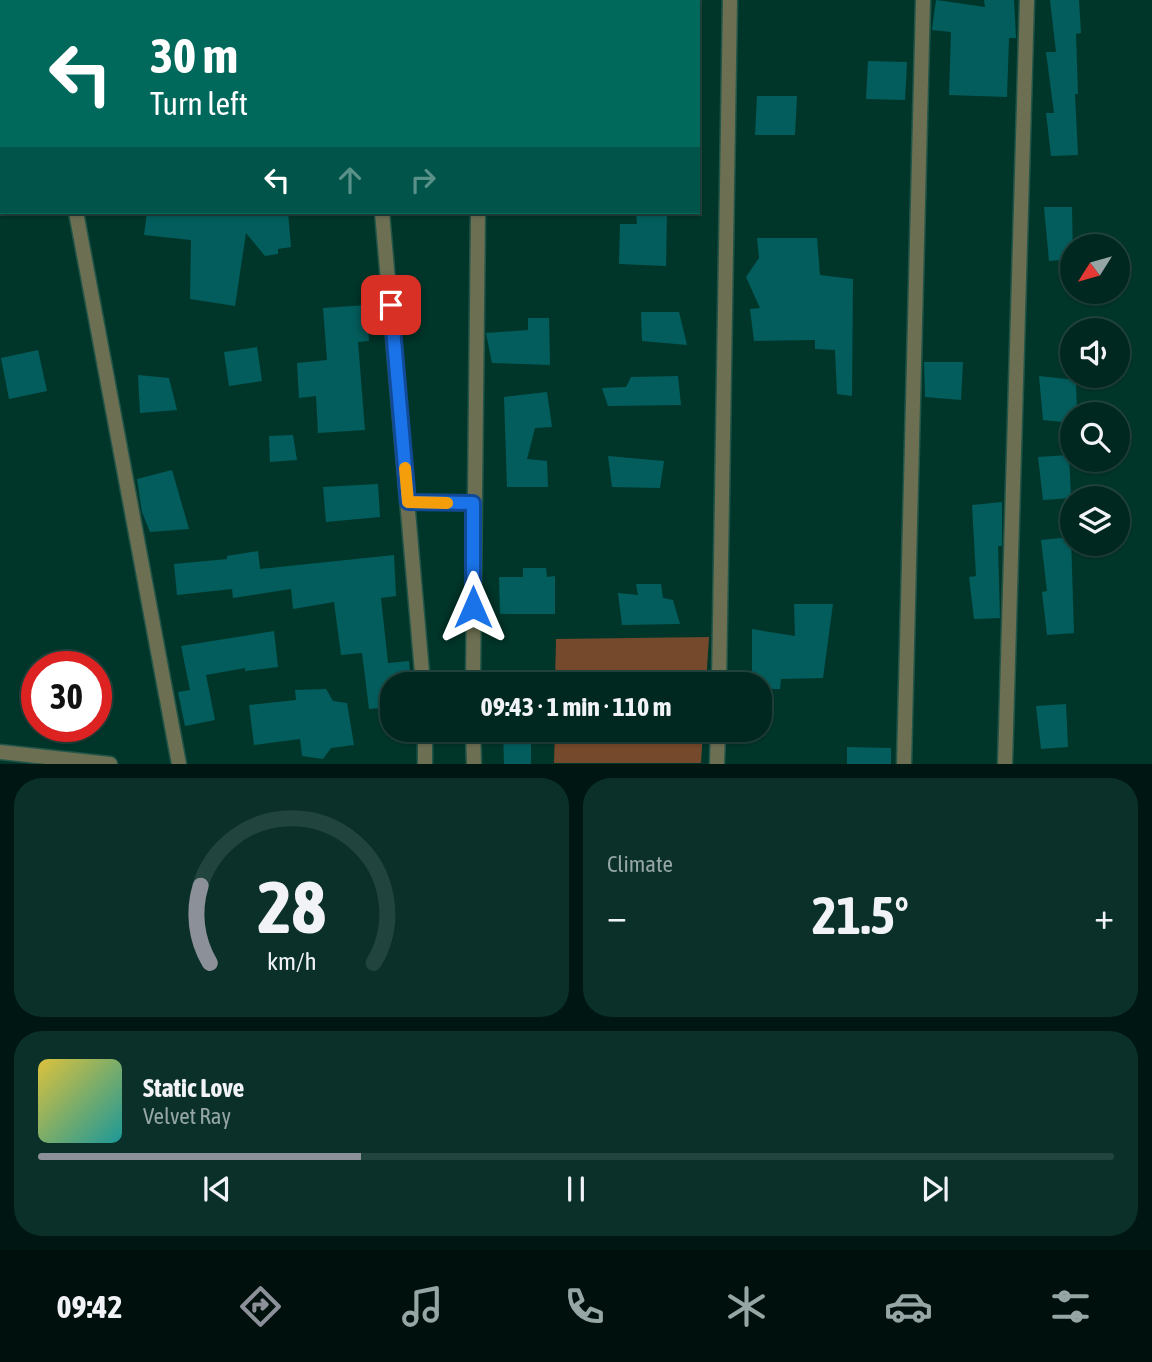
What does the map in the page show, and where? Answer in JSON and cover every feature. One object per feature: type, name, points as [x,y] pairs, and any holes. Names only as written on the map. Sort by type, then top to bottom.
[{"type":"street","points":[[719,672],[730,0]]},
{"type":"street","points":[[904,764],[923,0]]},
{"type":"street","points":[[1005,764],[1027,0]]},
{"type":"street","points":[[76,214],[179,764]]},
{"type":"street","points":[[382,214],[422,672]]},
{"type":"street","points":[[473,672],[478,214]]},
{"type":"street","points":[[425,742],[425,764]]},
{"type":"street","points":[[474,742],[474,764]]},
{"type":"street","points":[[717,764],[718,742]]},
{"type":"street","points":[[0,752],[110,764]]},
{"type":"lane","points":[[408,502],[473,503]]},
{"type":"shaded area","points":[[709,637],[707,672],[555,672],[556,639]]},
{"type":"shaded area","points":[[555,742],[702,742],[701,763],[554,763]]},
{"type":"building","points":[[936,0],[985,7],[984,0],[1014,0],[1016,38],[1009,38],[1007,97],[949,95],[951,32],[932,30]]},
{"type":"building","points":[[1050,0],[1079,0],[1081,33],[1076,34],[1078,94],[1075,94],[1078,155],[1051,156],[1046,113],[1054,113],[1046,52],[1056,52]]},
{"type":"building","points":[[868,61],[907,62],[905,100],[866,99]]},
{"type":"building","points":[[757,96],[797,96],[795,135],[755,135]]},
{"type":"building","points":[[1044,207],[1072,207],[1073,234],[1060,234],[1060,260],[1049,261]]},
{"type":"building","points":[[147,214],[288,214],[291,247],[278,249],[278,254],[265,256],[246,233],[235,306],[190,299],[191,240],[144,235]]},
{"type":"building","points":[[636,214],[667,214],[666,266],[619,264],[620,224],[637,224]]},
{"type":"building","points":[[757,238],[817,238],[820,275],[853,279],[852,396],[837,394],[835,350],[815,349],[815,340],[754,341],[750,309],[760,308],[746,277],[759,258]]},
{"type":"building","points":[[367,305],[369,341],[358,342],[365,430],[318,433],[316,396],[299,398],[297,363],[327,360],[323,308]]},
{"type":"building","points":[[641,312],[679,312],[687,345],[642,341]]},
{"type":"building","points":[[528,318],[549,318],[550,365],[492,363],[486,333],[528,330]]},
{"type":"building","points":[[257,347],[262,381],[229,386],[224,352]]},
{"type":"building","points":[[38,350],[47,391],[9,399],[1,358]]},
{"type":"building","points":[[924,362],[963,362],[961,400],[925,397]]},
{"type":"building","points":[[138,375],[169,378],[177,410],[140,413]]},
{"type":"building","points":[[678,376],[681,405],[608,406],[602,388],[626,387],[631,377]]},
{"type":"building","points":[[1039,376],[1060,378],[1060,388],[1076,388],[1077,402],[1060,402],[1060,422],[1043,420]]},
{"type":"building","points":[[547,392],[552,427],[535,428],[527,459],[547,461],[548,487],[507,487],[504,397]]},
{"type":"building","points":[[293,435],[297,460],[270,462],[269,436]]},
{"type":"building","points":[[608,456],[664,461],[660,488],[612,487]]},
{"type":"building","points":[[1060,456],[1060,472],[1070,472],[1070,486],[1060,486],[1060,499],[1043,500],[1038,457]]},
{"type":"building","points":[[172,470],[189,529],[150,532],[142,512],[137,479]]},
{"type":"building","points":[[378,484],[380,517],[326,522],[323,487]]},
{"type":"building","points":[[1002,502],[1002,546],[998,546],[1000,618],[974,619],[969,577],[976,576],[972,505]]},
{"type":"building","points":[[1060,538],[1060,556],[1072,556],[1074,633],[1047,635],[1042,592],[1047,591],[1041,540]]},
{"type":"building","points":[[258,551],[260,569],[394,555],[396,596],[381,598],[388,663],[409,661],[410,672],[380,672],[380,708],[369,709],[362,653],[341,655],[334,602],[293,609],[291,589],[233,598],[232,589],[177,595],[174,564],[227,559],[227,556]]},
{"type":"building","points":[[523,568],[546,568],[547,577],[555,576],[555,614],[500,614],[499,577],[523,577]]},
{"type":"building","points":[[636,584],[661,584],[663,598],[673,600],[680,624],[622,625],[618,593],[638,595]]},
{"type":"building","points":[[794,604],[833,604],[823,678],[781,679],[780,689],[772,689],[772,672],[752,672],[752,629],[795,636]]},
{"type":"building","points":[[274,631],[278,667],[245,671],[245,668],[206,675],[215,720],[185,726],[178,692],[190,690],[181,646]]},
{"type":"building","points":[[326,689],[333,701],[347,703],[354,745],[331,748],[323,759],[302,756],[300,739],[254,745],[249,705],[296,700],[295,690]]},
{"type":"building","points":[[1066,704],[1068,747],[1041,749],[1036,706]]},
{"type":"building","points":[[503,742],[531,742],[531,764],[504,764]]},
{"type":"building","points":[[847,747],[891,748],[891,764],[847,764]]},
{"type":"slow traffic","points":[[405,468],[408,502],[447,503]]},
{"type":"route","points":[[391,305],[408,502],[473,503],[473,607]]}]
